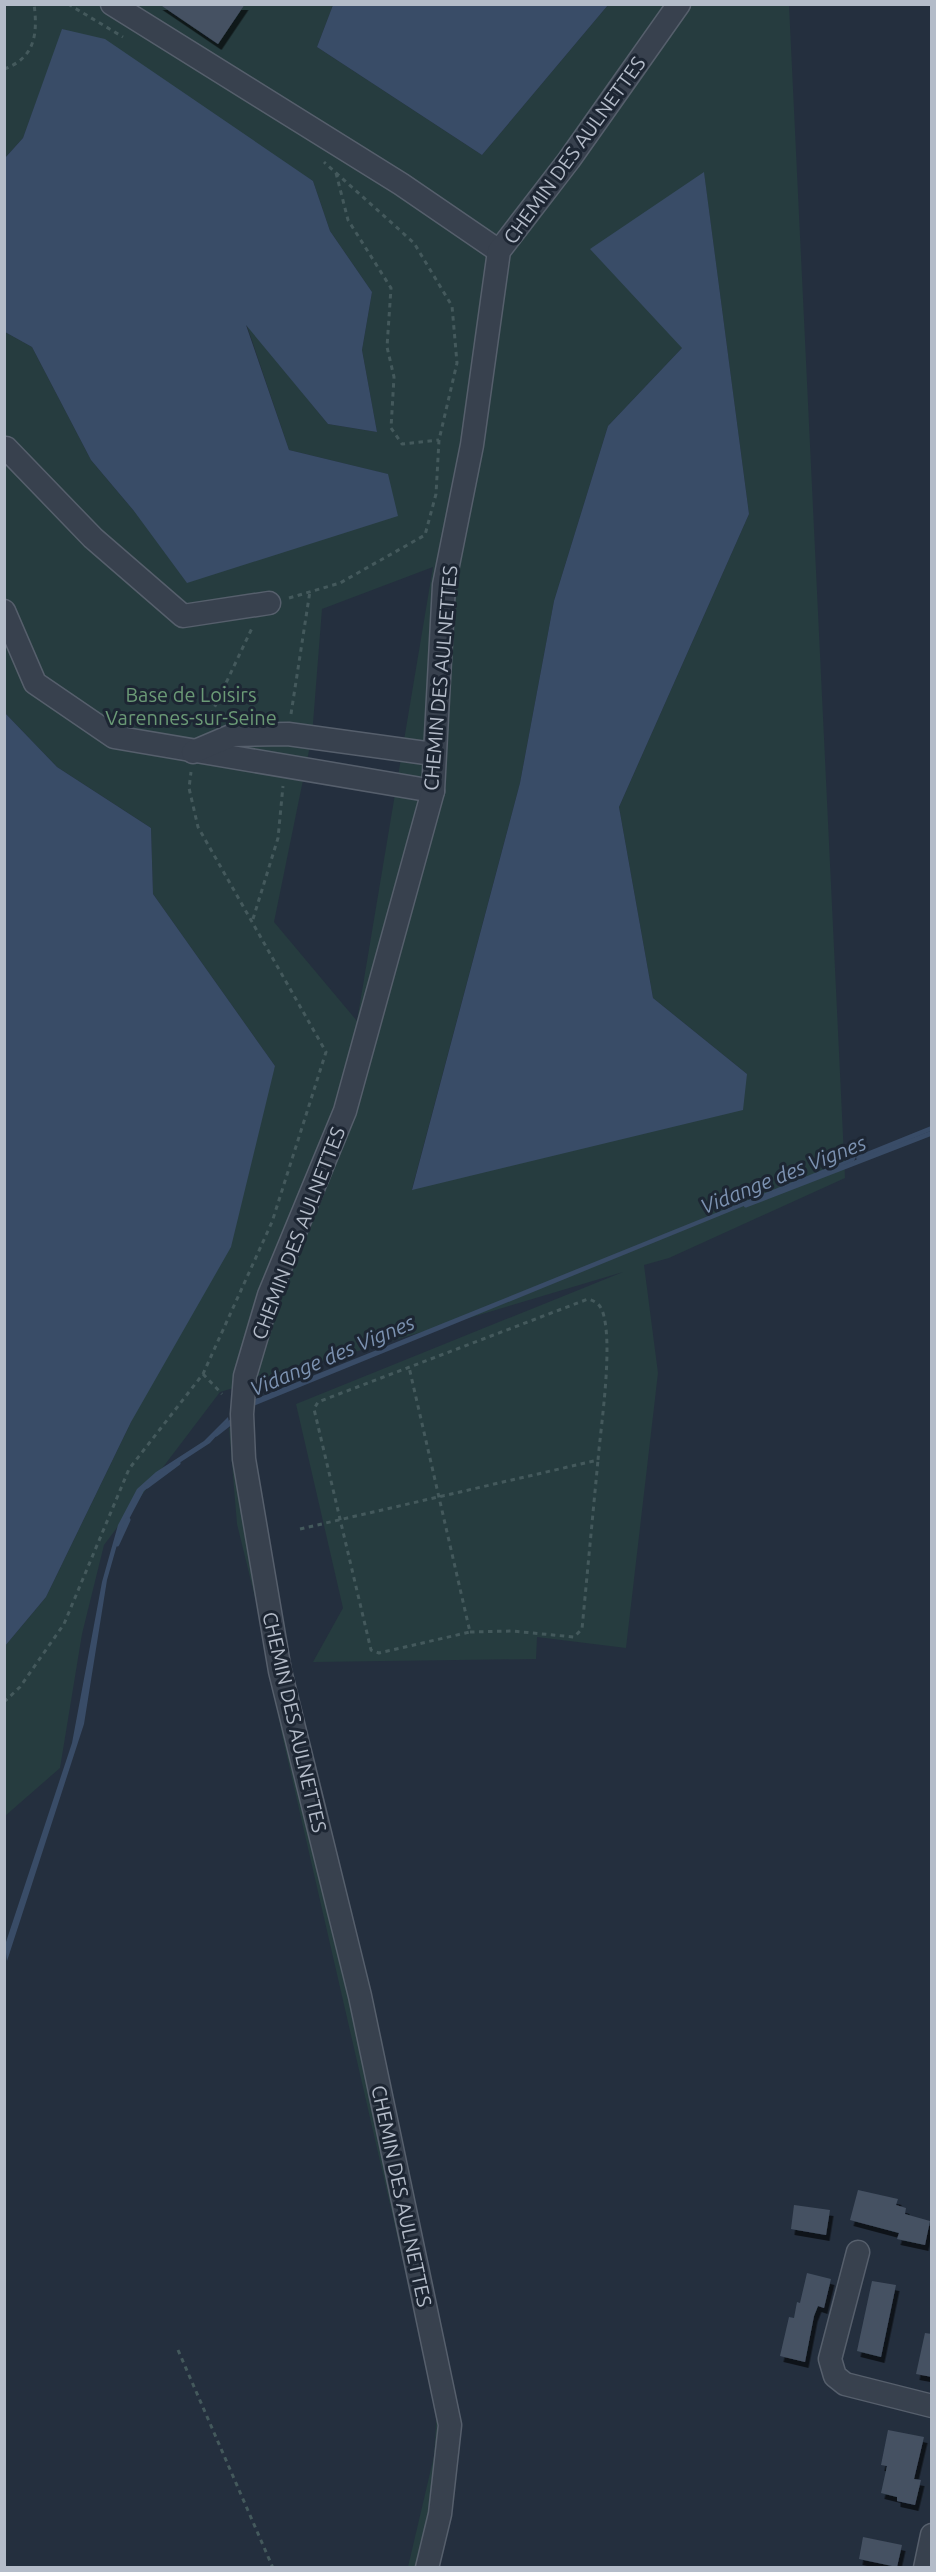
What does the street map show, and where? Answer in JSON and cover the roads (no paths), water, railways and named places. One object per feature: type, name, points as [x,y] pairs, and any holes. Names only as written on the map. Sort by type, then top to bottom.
[{"type":"street","points":[[112,4],[401,184],[499,251]]},
{"type":"street","name":"CHEMIN DES AULNETTES","points":[[427,2568],[440,2514],[450,2425],[360,1996],[280,1671],[244,1459],[242,1414],[245,1376],[269,1295],[345,1111],[433,791],[444,585],[472,446],[499,251],[569,160],[679,4]]},
{"type":"street","points":[[4,450],[6,448],[93,538],[183,616],[269,603]]},
{"type":"street","points":[[4,611],[35,683],[114,738],[433,791]]},
{"type":"street","points":[[193,752],[233,735],[288,734],[434,754]]},
{"type":"street","points":[[858,2252],[830,2359],[835,2376],[845,2384],[925,2404]]},
{"type":"street","points":[[925,2568],[932,2535]]},
{"type":"water","points":[[333,4],[608,5],[482,155],[317,47]]},
{"type":"water","points":[[62,29],[105,39],[313,181],[330,231],[372,292],[362,350],[377,432],[328,424],[246,325],[289,450],[388,474],[398,516],[187,583],[134,511],[91,460],[32,347],[5,332],[5,158],[23,138]]},
{"type":"water","points":[[704,172],[749,514],[619,807],[653,998],[747,1074],[743,1110],[412,1190],[520,783],[554,601],[608,426],[682,348],[590,249]]},
{"type":"water","points":[[5,713],[57,767],[151,828],[153,894],[275,1066],[231,1247],[131,1422],[46,1597],[5,1646]]},
{"type":"water","points":[[931,1126],[931,1131],[857,1161],[856,1157],[854,1161],[246,1409],[248,1402]]},
{"type":"water","points":[[228,1417],[229,1422],[210,1443],[170,1469],[144,1491],[119,1538],[107,1580],[84,1724],[7,1961],[5,1945],[72,1743],[102,1582],[118,1525],[137,1489],[156,1472],[204,1441]]},
{"type":"waterway","name":"Vidange des Vignes","points":[[746,1205],[932,1133]]},
{"type":"waterway","name":"Vidange des Vignes","points":[[216,1434],[235,1419]]},
{"type":"waterway","name":"Vidange des Vignes","points":[[147,1486],[178,1463]]},
{"type":"waterway","name":"Vidange des Vignes","points":[[117,1544],[128,1520]]},
{"type":"park label","name":"Base de Loisirs Varennes-sur-Seine","points":[[191,706]]}]
